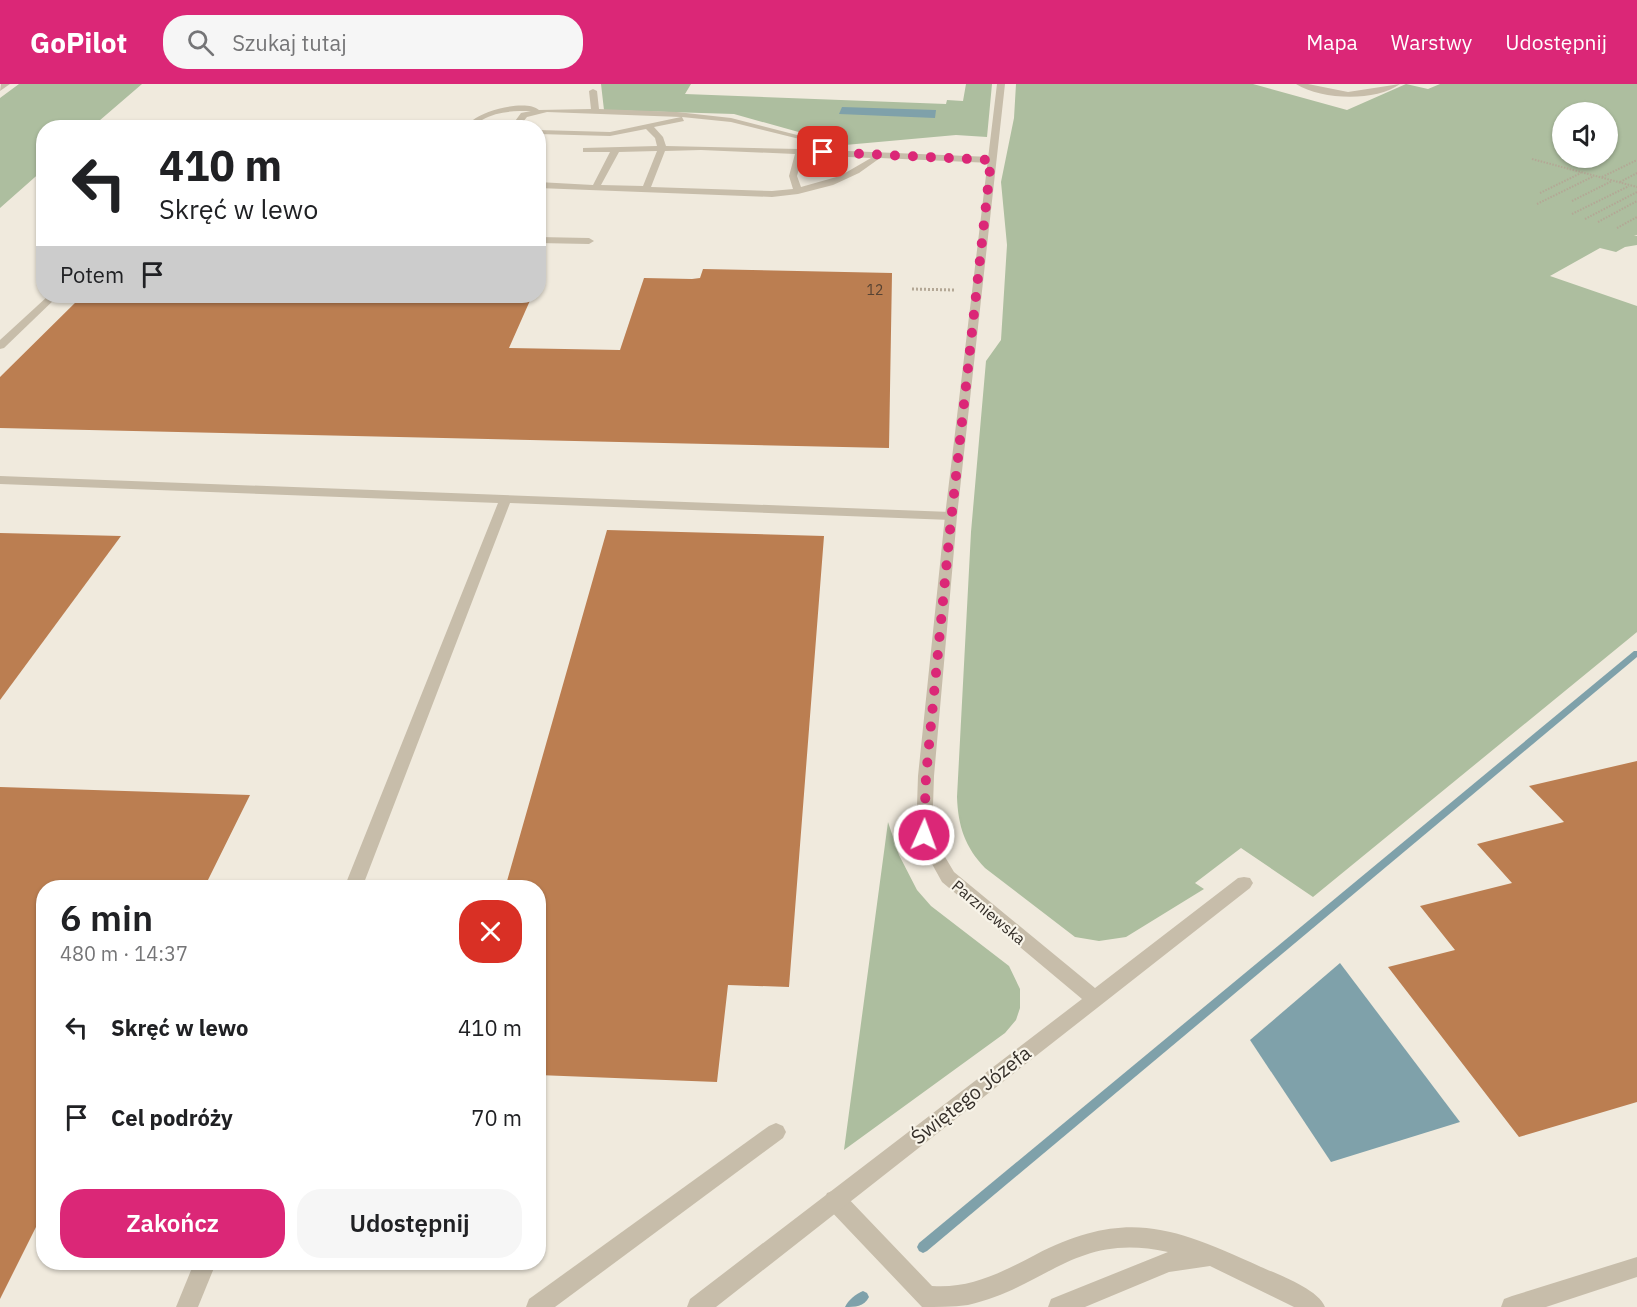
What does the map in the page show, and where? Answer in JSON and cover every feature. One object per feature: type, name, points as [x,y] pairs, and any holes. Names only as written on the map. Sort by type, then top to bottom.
[{"type":"street","points":[[0,88],[6,84]]},
{"type":"street","name":"Parzniewska","points":[[1001,84],[951,516],[926,776],[924,835],[948,878],[1095,999]]},
{"type":"street","points":[[1300,84],[1334,93],[1355,95],[1372,94],[1396,84]]},
{"type":"street","points":[[593,91],[595,111]]},
{"type":"street","points":[[477,120],[501,110],[595,111],[707,117],[766,128],[868,153]]},
{"type":"street","points":[[518,120],[531,112],[562,110]]},
{"type":"street","points":[[546,132],[610,134],[650,128],[670,121],[707,117]]},
{"type":"street","points":[[646,189],[662,148],[658,137],[650,128]]},
{"type":"street","points":[[586,150],[662,148],[800,151],[991,160]]},
{"type":"street","points":[[596,187],[616,150]]},
{"type":"street","points":[[798,191],[793,176],[800,151]]},
{"type":"street","points":[[546,185],[772,194],[798,191],[856,174],[880,154]]},
{"type":"street","points":[[546,240],[589,241]]},
{"type":"street","points":[[0,346],[46,303]]},
{"type":"street","points":[[0,480],[505,501],[951,516]]},
{"type":"street","points":[[356,880],[505,501]]},
{"type":"street","name":"Świętego Józefa","points":[[698,1307],[1244,883]]},
{"type":"street","points":[[537,1307],[776,1132]]},
{"type":"street","points":[[835,1200],[932,1302],[978,1292],[1082,1244],[1112,1236],[1140,1236],[1170,1241],[1212,1256],[1296,1294],[1314,1307]]},
{"type":"street","points":[[1059,1307],[1168,1262],[1212,1256]]},
{"type":"street","points":[[1512,1307],[1637,1267]]},
{"type":"street","points":[[187,1307],[202,1270]]},
{"type":"path","points":[[1532,159],[1637,187]]},
{"type":"path","points":[[1602,178],[1637,160]]},
{"type":"path","points":[[1540,193],[1581,172]]},
{"type":"path","points":[[1619,182],[1637,173]]},
{"type":"path","points":[[1537,204],[1595,176]]},
{"type":"path","points":[[1572,201],[1613,181]]},
{"type":"path","points":[[1572,214],[1629,185]]},
{"type":"path","points":[[1584,219],[1637,192]]},
{"type":"path","points":[[1599,222],[1637,201]]},
{"type":"path","points":[[1617,228],[1637,217]]},
{"type":"path","points":[[912,289],[954,290]]},
{"type":"green space","points":[[19,84],[142,84],[100,120],[36,120],[36,176],[0,208],[0,98]]},
{"type":"green space","points":[[601,84],[691,84],[685,94],[946,104],[947,100],[963,101],[966,84],[992,84],[987,137],[956,135],[845,145],[734,114],[604,110]]},
{"type":"green space","points":[[1016,84],[1253,84],[1347,110],[1406,84],[1428,89],[1440,84],[1637,84],[1637,235],[1634,235],[1637,236],[1637,245],[1625,247],[1616,252],[1600,248],[1550,276],[1637,306],[1637,632],[1313,897],[1241,848],[1195,883],[1204,889],[1126,937],[1099,941],[1075,937],[985,868],[972,852],[964,836],[957,797],[971,532],[986,361],[1001,340],[1007,245],[1001,182],[1014,118]]},
{"type":"green space","points":[[888,822],[899,855],[917,890],[931,906],[1009,966],[1020,989],[1020,1008],[1016,1020],[1005,1033],[844,1150]]},
{"type":"water","points":[[842,107],[936,110],[935,118],[839,114]]},
{"type":"water","points":[[1340,963],[1460,1122],[1331,1162],[1250,1040]]},
{"type":"building","points":[[703,269],[892,273],[889,448],[0,428],[0,377],[75,303],[529,303],[509,348],[620,350],[644,278],[700,278]]},
{"type":"building","points":[[607,530],[824,536],[789,987],[728,985],[717,1082],[546,1075],[546,880],[507,880]]},
{"type":"building","points":[[0,533],[121,536],[0,700]]},
{"type":"building","points":[[1637,761],[1637,1102],[1519,1137],[1388,967],[1455,950],[1420,906],[1512,883],[1477,844],[1564,822],[1529,786]]},
{"type":"building","points":[[0,787],[250,795],[208,880],[36,880],[36,1227],[0,1299]]},
{"type":"waterway","points":[[923,1247],[1637,653]]},
{"type":"waterway","points":[[851,1307],[863,1297]]},
{"type":"route","points":[[823,152],[991,160],[949,539],[926,776],[924,835]]}]
